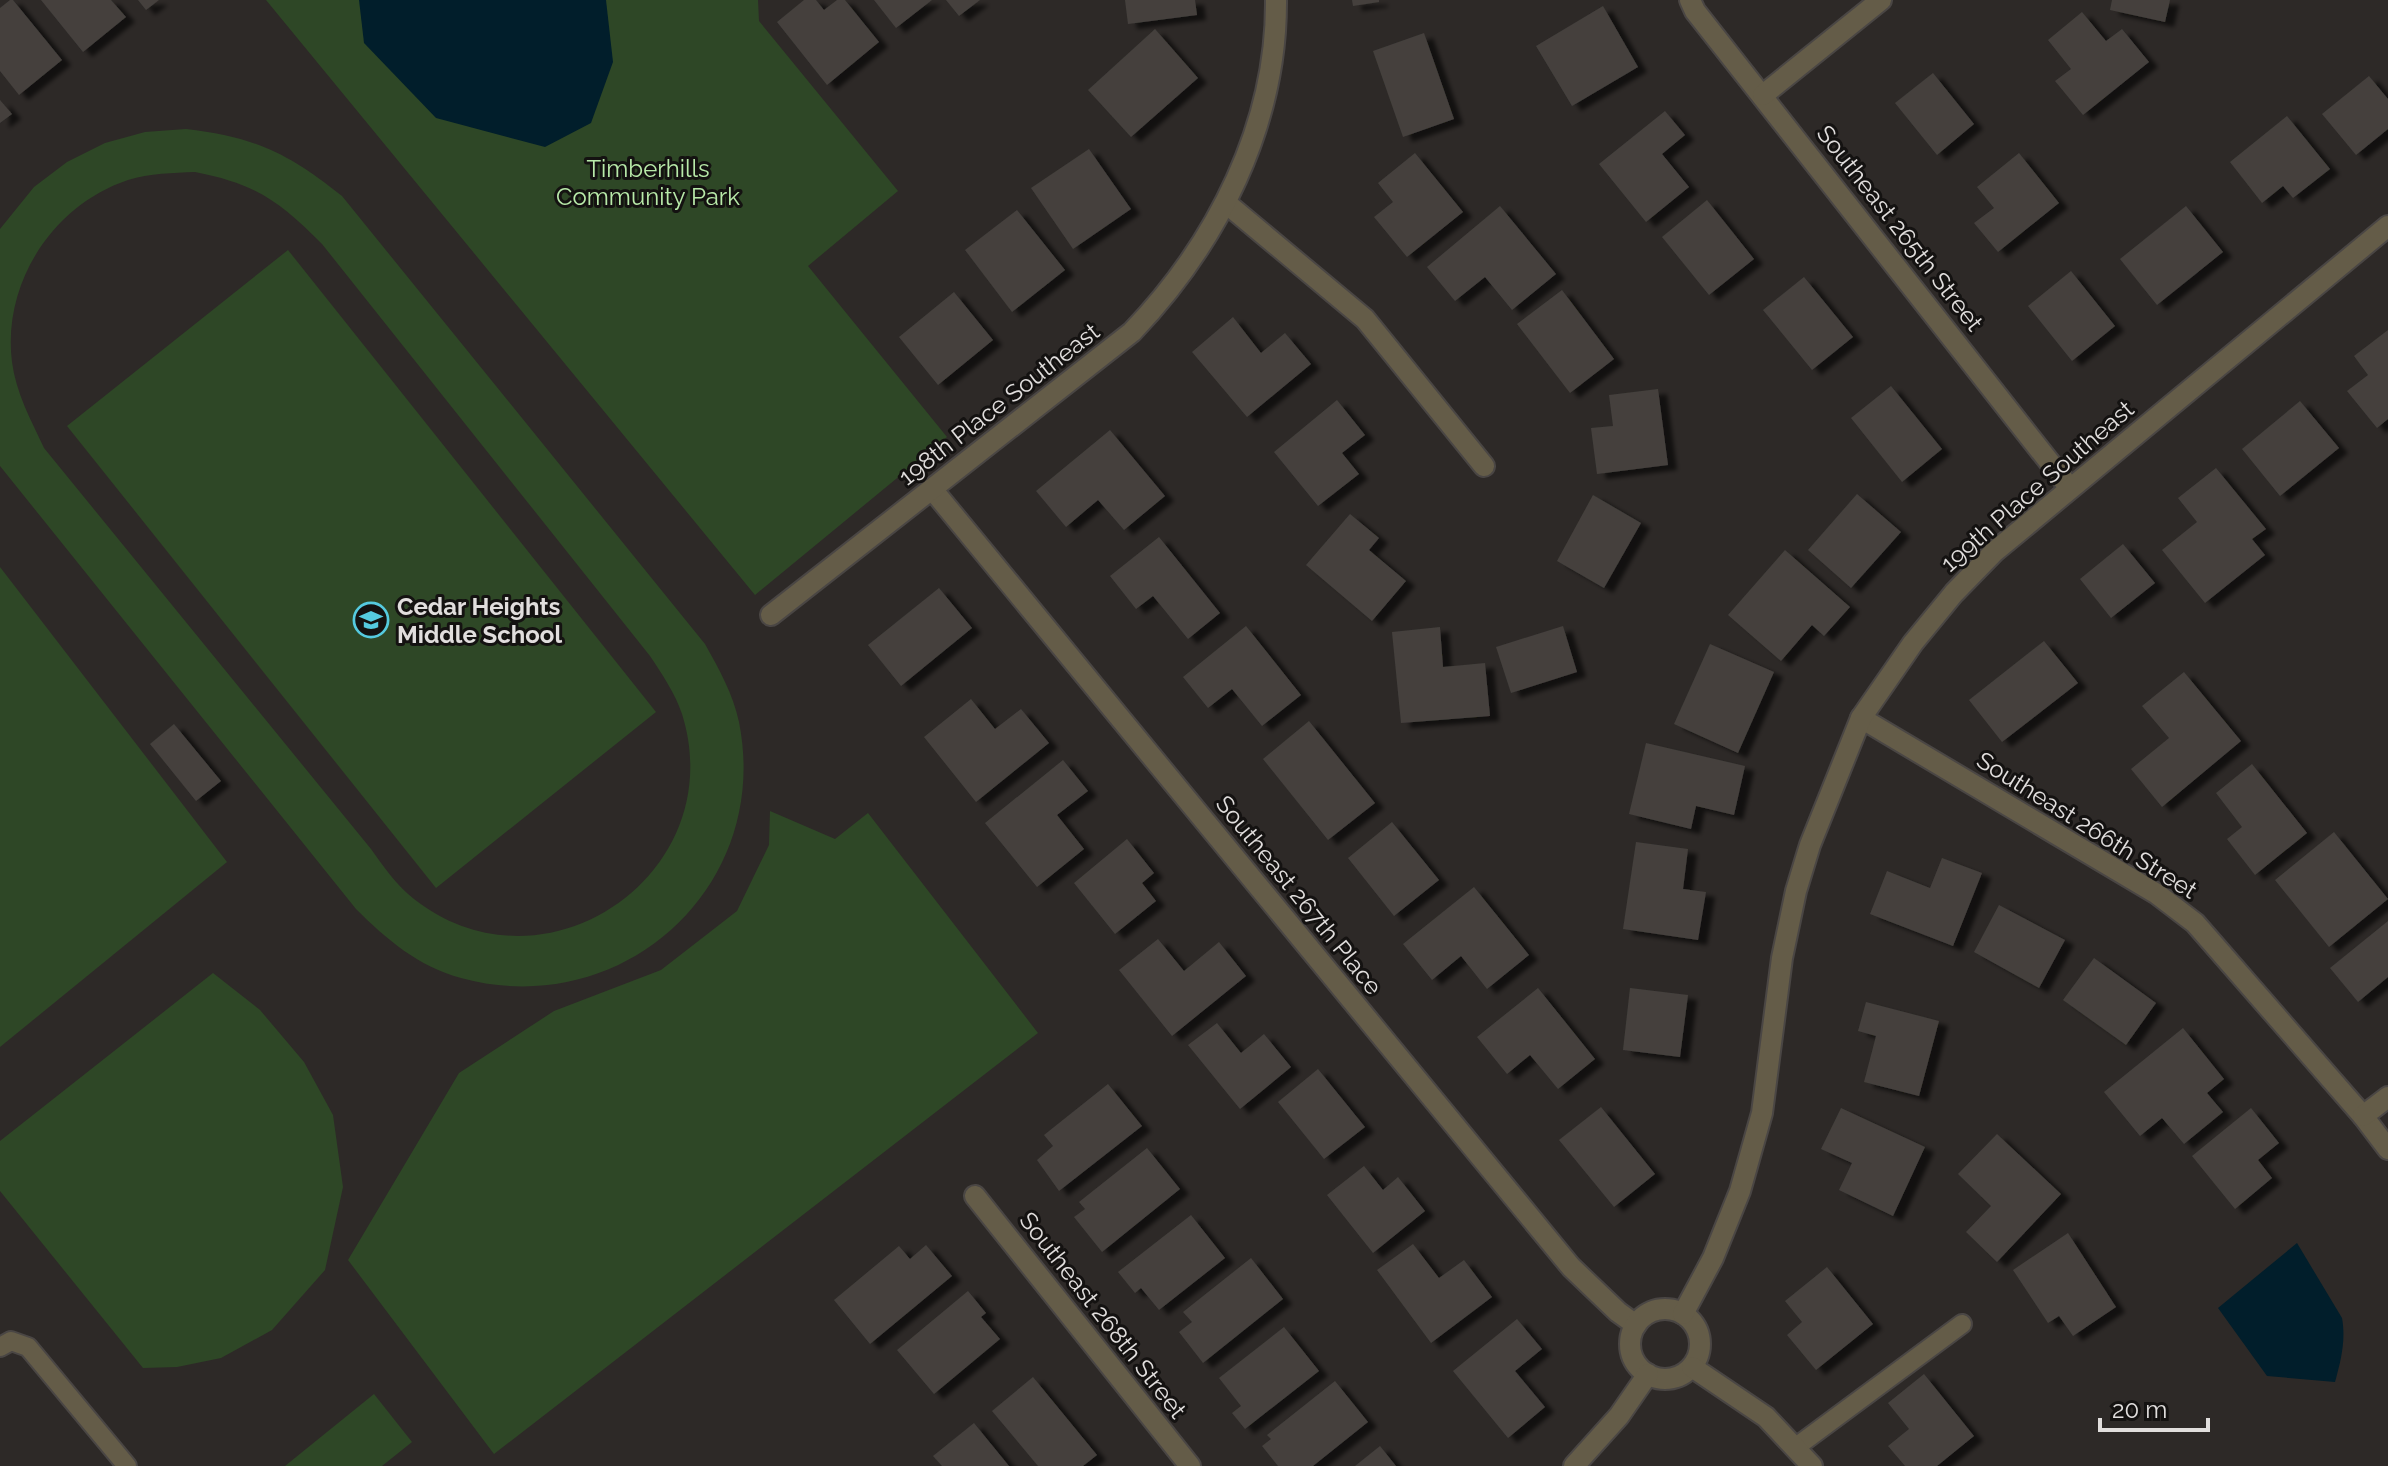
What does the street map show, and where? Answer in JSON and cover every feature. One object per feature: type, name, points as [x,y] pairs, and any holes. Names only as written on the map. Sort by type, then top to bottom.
[{"type":"street","name":"198th Place Southeast","points":[[771,615],[1132,332],[1158,305],[1182,274],[1226,203],[1265,99],[1274,51],[1276,0]]},
{"type":"street","name":"Southeast 265th Street","points":[[1690,0],[1695,11],[2069,487]]},
{"type":"street","points":[[1763,95],[1881,0]]},
{"type":"street","points":[[1226,203],[1365,319],[1484,466]]},
{"type":"street","name":"199th Place Southeast","points":[[1683,1314],[1713,1258],[1740,1191],[1762,1113],[1782,958],[1796,891],[1810,845],[1861,718],[1913,643],[1954,593],[1994,552],[2388,226]]},
{"type":"street","name":"Southeast 267th Place","points":[[932,489],[1571,1267],[1636,1325]]},
{"type":"street","name":"Southeast 266th Street","points":[[1861,718],[2157,894],[2195,923],[2363,1116],[2388,1149]]},
{"type":"street","points":[[2363,1116],[2388,1097]]},
{"type":"street","name":"Southeast 268th Street","points":[[975,1196],[1187,1465]]},
{"type":"street","points":[[1670,1309],[1683,1314],[1693,1323],[1699,1336],[1700,1349],[1692,1367],[1674,1378],[1660,1379],[1648,1374],[1637,1365],[1631,1353],[1630,1339],[1636,1325],[1656,1310],[1670,1309]]},
{"type":"street","points":[[1692,1367],[1766,1417],[1812,1466]]},
{"type":"street","points":[[1574,1466],[1619,1416],[1648,1374]]},
{"type":"lane","points":[[1796,1447],[1962,1324]]},
{"type":"lane","points":[[0,1347],[11,1341],[28,1347],[127,1466]]},
{"type":"green space","name":"Timberhills Community Park","points":[[266,0],[758,0],[759,21],[898,191],[808,266],[947,437],[755,595]]},
{"type":"green space","points":[[186,129],[251,142],[287,158],[342,196],[705,644],[729,692],[739,722],[743,782],[732,838],[708,887],[673,928],[628,960],[577,980],[521,986],[446,973],[417,959],[391,941],[356,909],[0,466],[0,229],[34,187],[67,162],[105,143],[145,132]],"holes":[[[195,172],[265,196],[293,216],[322,244],[650,656],[672,691],[682,714],[690,772],[680,824],[654,870],[616,905],[570,928],[518,936],[465,927],[414,899],[391,876],[44,448],[17,385],[11,333],[15,304],[38,251],[77,208],[101,192],[128,180]]]},
{"type":"green space","points":[[288,250],[656,712],[436,888],[67,426]]},
{"type":"green space","points":[[0,567],[227,862],[0,1047]]},
{"type":"green space","points":[[770,811],[835,839],[868,813],[1038,1033],[494,1454],[348,1260],[459,1073],[554,1011],[661,970],[737,911],[769,845]]},
{"type":"green space","points":[[213,973],[260,1010],[304,1062],[333,1115],[343,1187],[325,1270],[272,1330],[221,1358],[177,1367],[143,1368],[0,1191],[0,1141]]},
{"type":"green space","points":[[374,1394],[412,1442],[382,1466],[285,1466]]},
{"type":"water","points":[[359,0],[606,0],[613,62],[591,123],[545,147],[436,118],[364,43]]},
{"type":"water","points":[[2297,1243],[2342,1318],[2343,1342],[2335,1382],[2267,1376],[2218,1308]]},
{"type":"building","points":[[10,0],[62,60],[19,95],[0,71],[0,8]]},
{"type":"building","points":[[41,0],[111,0],[126,17],[83,52]]},
{"type":"building","points":[[138,0],[159,0],[146,10]]},
{"type":"building","points":[[804,0],[816,0],[824,10],[837,0],[845,0],[879,42],[827,85],[777,22]]},
{"type":"building","points":[[874,0],[932,0],[896,28]]},
{"type":"building","points":[[946,0],[980,0],[959,16]]},
{"type":"building","points":[[1125,0],[1195,0],[1197,15],[1128,24]]},
{"type":"building","points":[[1352,0],[1379,0],[1379,2],[1353,6]]},
{"type":"building","points":[[2112,0],[2170,0],[2165,22],[2110,10]]},
{"type":"building","points":[[1603,6],[1638,67],[1572,106],[1536,46]]},
{"type":"building","points":[[2082,12],[2106,41],[2122,29],[2149,62],[2083,115],[2055,81],[2071,69],[2048,40]]},
{"type":"building","points":[[1155,29],[1198,78],[1131,137],[1088,90]]},
{"type":"building","points":[[1424,33],[1454,119],[1403,137],[1373,51]]},
{"type":"building","points":[[1933,73],[1974,124],[1937,155],[1895,103]]},
{"type":"building","points":[[2369,76],[2388,99],[2388,129],[2356,155],[2322,114]]},
{"type":"building","points":[[0,100],[12,114],[0,123]]},
{"type":"building","points":[[1665,111],[1685,135],[1662,154],[1689,187],[1646,222],[1599,164]]},
{"type":"building","points":[[2287,116],[2330,169],[2293,198],[2283,186],[2262,203],[2230,162]]},
{"type":"building","points":[[1089,149],[1131,209],[1073,249],[1031,188]]},
{"type":"building","points":[[1415,153],[1463,212],[1407,257],[1374,217],[1393,202],[1378,183]]},
{"type":"building","points":[[2019,153],[2059,203],[1998,252],[1974,223],[1994,208],[1977,187]]},
{"type":"building","points":[[1707,200],[1754,259],[1709,295],[1662,237]]},
{"type":"building","points":[[1500,206],[1556,274],[1512,310],[1485,277],[1455,301],[1427,267]]},
{"type":"building","points":[[2186,206],[2223,252],[2157,305],[2120,259]]},
{"type":"building","points":[[1017,210],[1065,270],[1012,312],[965,250]]},
{"type":"building","points":[[2071,271],[2115,326],[2072,361],[2028,306]]},
{"type":"building","points":[[1804,277],[1853,337],[1812,370],[1763,310]]},
{"type":"building","points":[[1562,290],[1614,359],[1570,393],[1517,324]]},
{"type":"building","points":[[954,292],[993,340],[938,385],[899,337]]},
{"type":"building","points":[[1233,317],[1261,353],[1285,333],[1311,364],[1247,417],[1192,352]]},
{"type":"building","points":[[2388,330],[2388,419],[2377,428],[2347,391],[2368,375],[2354,356]]},
{"type":"building","points":[[1891,386],[1942,449],[1902,482],[1851,418]]},
{"type":"building","points":[[1658,389],[1668,465],[1597,474],[1591,428],[1613,426],[1609,395]]},
{"type":"building","points":[[1337,400],[1365,435],[1342,453],[1359,474],[1318,506],[1274,452]]},
{"type":"building","points":[[2300,401],[2339,448],[2280,496],[2242,449]]},
{"type":"building","points":[[1110,430],[1165,496],[1124,530],[1098,500],[1066,527],[1036,491]]},
{"type":"building","points":[[2216,468],[2266,529],[2252,539],[2265,555],[2205,603],[2162,550],[2197,522],[2178,498]]},
{"type":"building","points":[[1857,494],[1901,532],[1851,588],[1808,550]]},
{"type":"building","points":[[1593,495],[1641,523],[1604,588],[1557,561]]},
{"type":"building","points":[[1350,514],[1379,538],[1369,550],[1406,581],[1372,621],[1306,565]]},
{"type":"building","points":[[1159,537],[1220,613],[1188,639],[1153,596],[1136,609],[1110,576]]},
{"type":"building","points":[[2123,544],[2155,583],[2111,618],[2080,579]]},
{"type":"building","points":[[1785,550],[1850,607],[1824,636],[1812,625],[1781,661],[1728,615]]},
{"type":"building","points":[[939,588],[972,628],[901,686],[868,645]]},
{"type":"building","points":[[1246,626],[1301,695],[1262,726],[1232,689],[1208,708],[1183,677]]},
{"type":"building","points":[[1563,626],[1577,672],[1511,693],[1496,647]]},
{"type":"building","points":[[1440,627],[1443,667],[1485,663],[1490,716],[1401,723],[1392,632]]},
{"type":"building","points":[[2044,641],[2078,683],[2002,742],[1969,700]]},
{"type":"building","points":[[1710,644],[1774,672],[1738,753],[1674,724]]},
{"type":"building","points":[[2184,672],[2241,741],[2162,807],[2131,769],[2169,738],[2142,706]]},
{"type":"building","points":[[971,699],[995,729],[1021,709],[1049,743],[976,802],[924,737]]},
{"type":"building","points":[[1309,721],[1375,803],[1328,840],[1263,759]]},
{"type":"building","points":[[174,724],[221,781],[196,801],[150,744]]},
{"type":"building","points":[[1646,743],[1745,766],[1734,815],[1696,806],[1691,829],[1629,814]]},
{"type":"building","points":[[1063,760],[1088,791],[1057,815],[1084,849],[1037,887],[985,823]]},
{"type":"building","points":[[2252,764],[2307,833],[2255,875],[2227,839],[2242,827],[2216,793]]},
{"type":"building","points":[[1392,822],[1439,880],[1394,916],[1348,858]]},
{"type":"building","points":[[2334,832],[2388,899],[2329,947],[2275,880]]},
{"type":"building","points":[[1127,839],[1154,873],[1142,883],[1156,901],[1115,934],[1074,883]]},
{"type":"building","points":[[1636,842],[1688,849],[1683,889],[1706,892],[1698,940],[1623,929]]},
{"type":"building","points":[[1942,858],[1982,873],[1953,946],[1870,914],[1887,871],[1930,888]]},
{"type":"building","points":[[1474,887],[1529,955],[1487,989],[1461,956],[1432,980],[1403,944]]},
{"type":"building","points":[[1999,905],[2065,940],[2039,988],[1974,952]]},
{"type":"building","points":[[2388,921],[2388,977],[2358,1002],[2330,968]]},
{"type":"building","points":[[1158,939],[1184,971],[1219,942],[1246,976],[1172,1036],[1119,970]]},
{"type":"building","points":[[2094,958],[2156,1003],[2126,1045],[2063,1000]]},
{"type":"building","points":[[1538,988],[1595,1059],[1558,1089],[1530,1055],[1507,1074],[1477,1037]]},
{"type":"building","points":[[1630,988],[1688,995],[1680,1057],[1623,1050]]},
{"type":"building","points":[[1866,1002],[1939,1021],[1919,1096],[1864,1082],[1876,1036],[1858,1031]]},
{"type":"building","points":[[1217,1023],[1241,1053],[1264,1034],[1291,1067],[1240,1109],[1188,1045]]},
{"type":"building","points":[[2183,1028],[2224,1079],[2207,1093],[2223,1112],[2184,1144],[2162,1118],[2140,1136],[2104,1092]]},
{"type":"building","points":[[1318,1069],[1365,1127],[1324,1159],[1278,1102]]},
{"type":"building","points":[[1108,1084],[1142,1126],[1059,1191],[1037,1160],[1053,1146],[1044,1135]]},
{"type":"building","points":[[1601,1107],[1655,1174],[1614,1207],[1559,1140]]},
{"type":"building","points":[[1841,1108],[1925,1147],[1893,1216],[1839,1190],[1852,1163],[1821,1149]]},
{"type":"building","points":[[2251,1108],[2279,1143],[2258,1160],[2272,1178],[2235,1209],[2192,1156]]},
{"type":"building","points":[[1997,1134],[2061,1194],[1997,1262],[1966,1232],[1991,1206],[1958,1174]]},
{"type":"building","points":[[1147,1148],[1180,1189],[1102,1252],[1074,1217],[1085,1209],[1079,1202]]},
{"type":"building","points":[[1364,1166],[1383,1190],[1398,1177],[1425,1211],[1373,1253],[1327,1195]]},
{"type":"building","points":[[1191,1215],[1225,1258],[1159,1310],[1141,1288],[1135,1293],[1118,1272]]},
{"type":"building","points":[[2068,1233],[2116,1307],[2073,1336],[2059,1316],[2048,1323],[2013,1270]]},
{"type":"building","points":[[1413,1244],[1439,1278],[1464,1260],[1492,1297],[1431,1343],[1377,1270]]},
{"type":"building","points":[[926,1245],[952,1276],[870,1344],[834,1300],[899,1246],[910,1259]]},
{"type":"building","points":[[1251,1258],[1283,1299],[1203,1363],[1179,1332],[1192,1322],[1183,1312]]},
{"type":"building","points":[[1827,1267],[1873,1324],[1816,1370],[1787,1335],[1802,1322],[1785,1301]]},
{"type":"building","points":[[968,1291],[986,1313],[981,1317],[1000,1339],[934,1394],[897,1350]]},
{"type":"building","points":[[1517,1319],[1542,1349],[1515,1371],[1545,1407],[1508,1438],[1453,1371]]},
{"type":"building","points":[[1284,1327],[1319,1371],[1245,1429],[1232,1413],[1241,1406],[1219,1378]]},
{"type":"building","points":[[1924,1374],[1974,1436],[1937,1466],[1905,1466],[1888,1446],[1909,1429],[1888,1403]]},
{"type":"building","points":[[1033,1377],[1097,1455],[1083,1466],[1038,1466],[992,1411]]},
{"type":"building","points":[[1335,1381],[1368,1422],[1313,1466],[1278,1466],[1262,1446],[1271,1439],[1267,1435]]},
{"type":"building","points":[[974,1423],[1009,1466],[942,1466],[933,1456]]},
{"type":"building","points":[[1380,1446],[1396,1466],[1355,1466]]},
{"type":"place","name":"Cedar Heights Middle School","points":[[371,620]]}]
